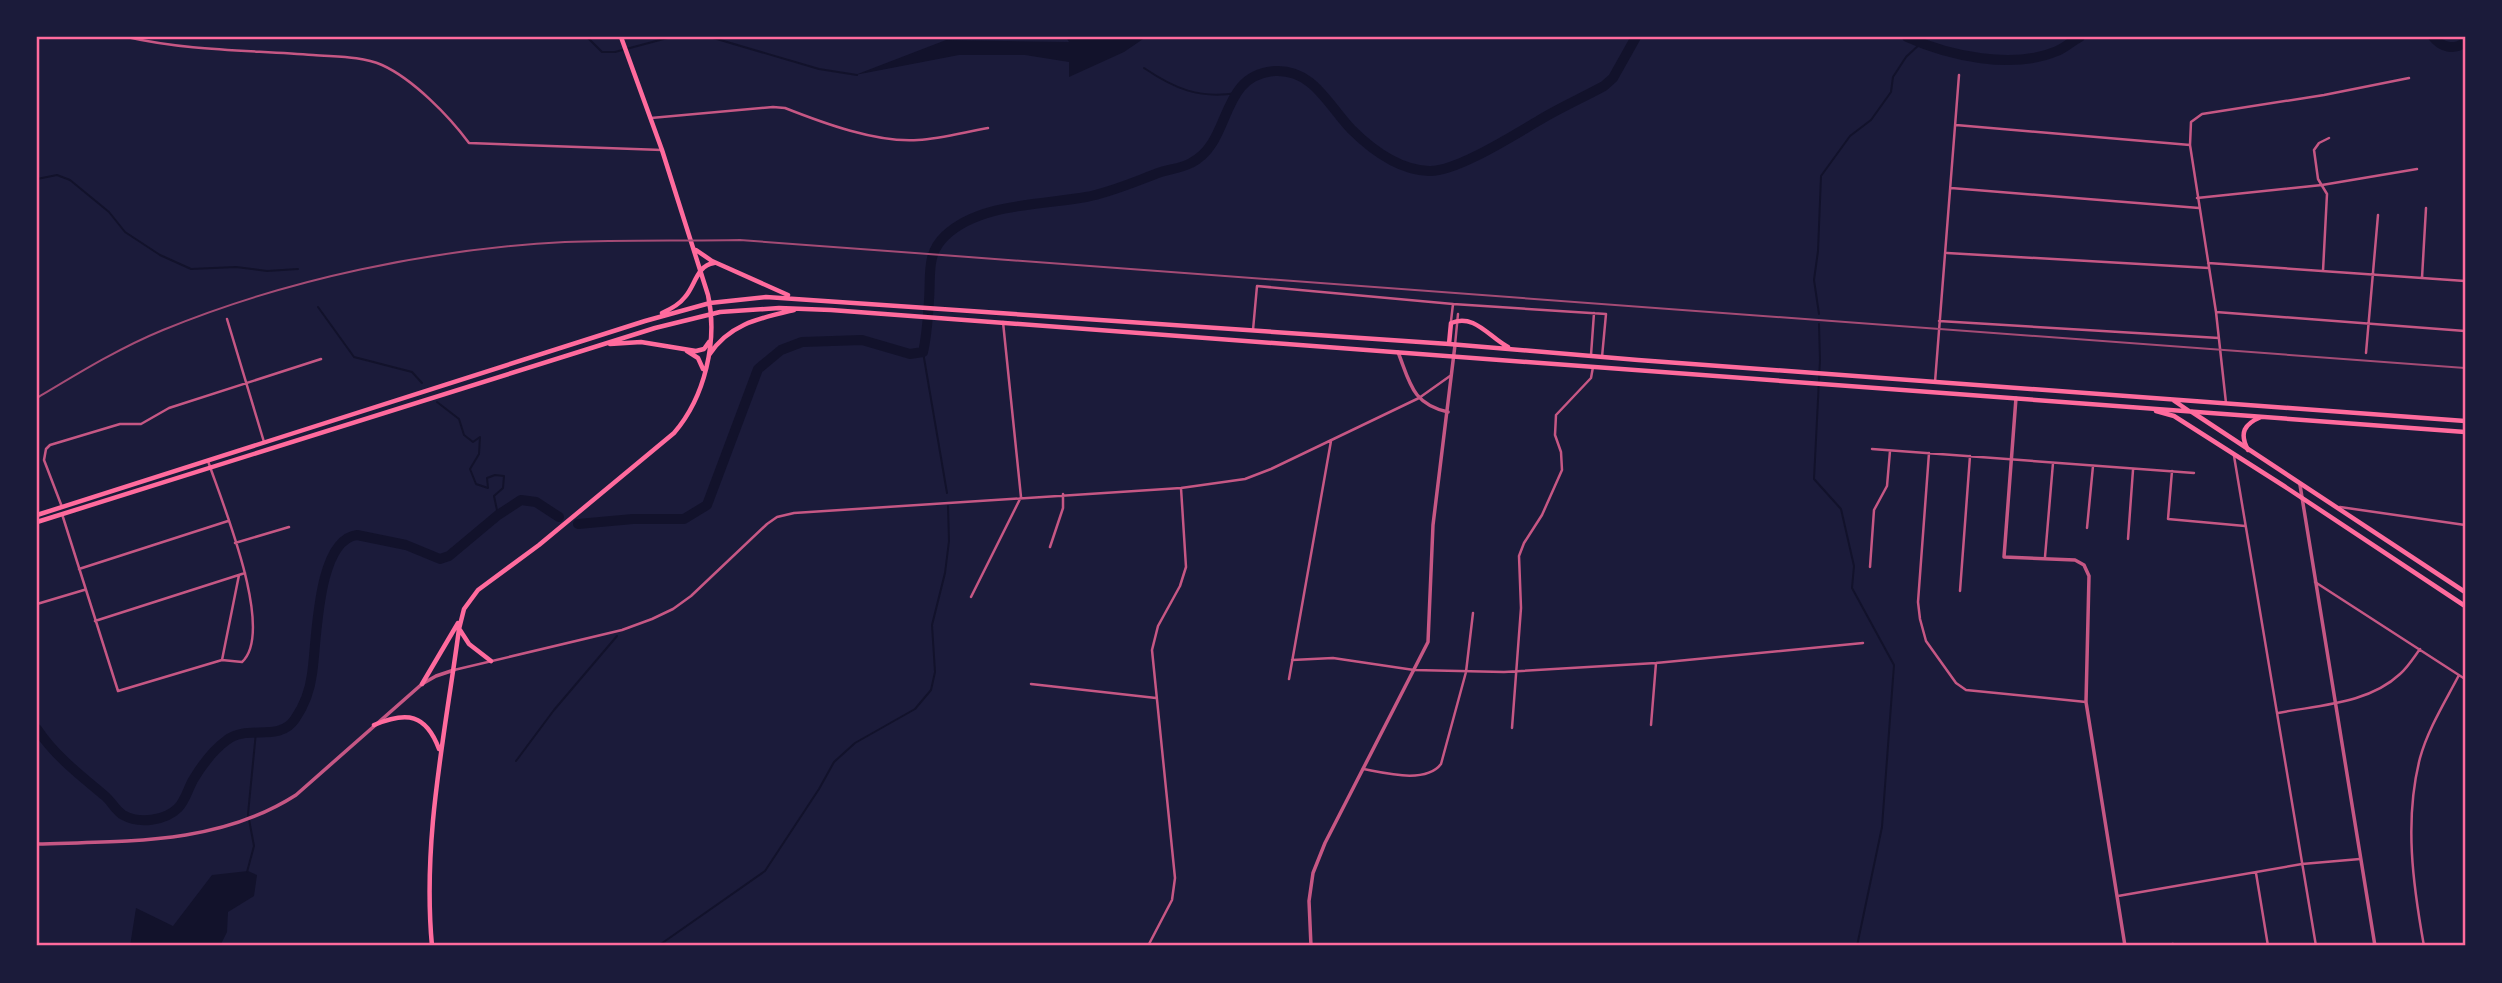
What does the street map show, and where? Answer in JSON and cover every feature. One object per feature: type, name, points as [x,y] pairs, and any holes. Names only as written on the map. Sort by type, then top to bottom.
[{"type":"main road","points":[[422,684],[468,602],[478,590],[539,545],[674,433],[692,407],[704,373],[710,341],[710,303],[662,150],[621,37]]},
{"type":"main road","points":[[695,249],[717,263],[776,290],[802,298]]},
{"type":"main road","points":[[645,321],[680,303],[701,270],[709,264],[717,263]]},
{"type":"main road","points":[[37,515],[645,321],[710,303],[756,297],[802,298],[1449,344],[1935,383],[2465,421]]},
{"type":"main road","points":[[707,359],[725,335],[739,325],[803,308]]},
{"type":"main road","points":[[37,522],[596,346],[712,313],[803,308],[2465,432]]},
{"type":"main road","points":[[1449,344],[1451,323],[1459,318],[1472,321],[1501,343],[1516,350]]},
{"type":"main road","points":[[596,346],[641,342],[701,350],[710,341]]},
{"type":"main road","points":[[682,349],[698,358],[704,373]]},
{"type":"main road","points":[[2172,400],[2465,592]]},
{"type":"main road","points":[[2226,404],[2229,410],[2240,415]]},
{"type":"main road","points":[[2141,408],[2174,416],[2284,485],[2465,606]]},
{"type":"main road","points":[[2248,450],[2243,440],[2244,428],[2249,422],[2263,416]]},
{"type":"main road","points":[[2284,485],[2289,484],[2288,477]]},
{"type":"main road","points":[[2309,503],[2310,497],[2317,495]]},
{"type":"main road","points":[[432,946],[429,871],[432,822],[462,616]]},
{"type":"main road","points":[[459,629],[469,644],[491,661]]},
{"type":"main road","points":[[374,725],[399,718],[416,719],[428,726],[440,753]]},
{"type":"street","points":[[127,37],[219,50],[283,52],[367,60],[403,78],[460,131],[469,143],[662,150]]},
{"type":"street","points":[[1935,383],[1959,75]]},
{"type":"street","points":[[2226,404],[2216,313],[2189,145],[2189,131],[2194,118],[2202,114],[2325,95],[2409,78]]},
{"type":"street","points":[[650,118],[773,107],[785,108],[858,133],[898,139],[918,140],[988,128]]},
{"type":"street","points":[[1956,125],[2189,145]]},
{"type":"street","points":[[2323,271],[2327,194],[2318,179],[2314,150],[2319,143],[2329,138]]},
{"type":"street","points":[[2197,198],[2322,186],[2417,169]]},
{"type":"street","points":[[1951,188],[2199,208]]},
{"type":"street","points":[[2422,278],[2426,208]]},
{"type":"street","points":[[2365,353],[2378,215]]},
{"type":"street","points":[[1946,253],[2209,268]]},
{"type":"street","points":[[2208,263],[2465,281]]},
{"type":"street","points":[[1253,331],[1257,286],[1453,304],[1606,314],[1602,357]]},
{"type":"street","points":[[1311,946],[1309,901],[1312,873],[1428,642],[1433,525],[1459,318],[1453,304]]},
{"type":"street","points":[[1451,323],[1453,304]]},
{"type":"street","points":[[1591,356],[1594,313]]},
{"type":"street","points":[[2216,313],[2465,331]]},
{"type":"street","points":[[227,319],[264,442]]},
{"type":"street","points":[[1939,321],[2219,338]]},
{"type":"street","points":[[971,597],[1021,497],[1003,322]]},
{"type":"street","points":[[1449,344],[1453,356]]},
{"type":"street","points":[[1398,352],[1419,398],[1432,408],[1448,412]]},
{"type":"street","points":[[62,507],[44,460],[46,449],[50,445],[120,424],[141,424],[169,408],[321,359]]},
{"type":"street","points":[[1512,728],[1514,672],[1521,608],[1519,556],[1542,515],[1562,470],[1561,452],[1555,435],[1556,415],[1591,378],[1593,367]]},
{"type":"street","points":[[37,844],[174,838],[212,831],[276,808],[296,795],[422,684],[454,670],[622,629],[673,609],[691,596],[767,524],[782,516],[1063,494],[1181,488],[1245,479],[1419,398],[1452,375]]},
{"type":"street","points":[[2016,398],[2004,557],[2075,560],[2084,565],[2089,576],[2086,702],[2125,946]]},
{"type":"street","points":[[1289,678],[1331,441]]},
{"type":"street","points":[[1872,449],[2194,473]]},
{"type":"street","points":[[1870,566],[1874,510],[1887,486],[1889,451]]},
{"type":"street","points":[[1930,453],[1918,602],[1926,641],[1956,682],[1966,690],[2086,702]]},
{"type":"street","points":[[2234,455],[2316,946]]},
{"type":"street","points":[[1960,591],[1970,457]]},
{"type":"street","points":[[62,514],[118,691],[222,660],[242,662],[249,653],[253,635],[253,609],[245,573],[207,460]]},
{"type":"street","points":[[2045,559],[2053,463]]},
{"type":"street","points":[[2087,528],[2093,466]]},
{"type":"street","points":[[2128,539],[2133,470]]},
{"type":"street","points":[[2172,471],[2168,519],[2245,526]]},
{"type":"street","points":[[2300,485],[2375,946]]},
{"type":"street","points":[[1149,946],[1172,900],[1175,878],[1152,650],[1158,626],[1180,586],[1186,567],[1181,488]]},
{"type":"street","points":[[1050,547],[1063,508],[1063,494]]},
{"type":"street","points":[[2337,507],[2465,525]]},
{"type":"street","points":[[79,569],[228,521]]},
{"type":"street","points":[[235,543],[289,527]]},
{"type":"street","points":[[95,621],[245,573]]},
{"type":"street","points":[[222,660],[239,575]]},
{"type":"street","points":[[2315,582],[2465,679]]},
{"type":"street","points":[[37,604],[85,589]]},
{"type":"street","points":[[1363,769],[1409,775],[1436,771],[1441,764],[1466,672],[1473,613]]},
{"type":"street","points":[[1292,660],[1333,658],[1414,670],[1514,672],[1656,663],[1863,643]]},
{"type":"street","points":[[2278,713],[2367,696],[2385,687],[2402,673],[2420,649]]},
{"type":"street","points":[[1651,725],[1656,663]]},
{"type":"street","points":[[2424,946],[2414,888],[2411,845],[2414,799],[2420,759],[2432,726],[2459,675]]},
{"type":"street","points":[[1031,684],[1157,698]]},
{"type":"street","points":[[2465,821],[2465,828]]},
{"type":"street","points":[[2116,896],[2302,864],[2360,859]]},
{"type":"street","points":[[2256,873],[2268,946]]},
{"type":"street","points":[[2160,946],[2173,944]]},
{"type":"shaded area","points":[[1066,37],[1146,37],[1124,52],[1069,77],[1069,62],[1025,55],[959,55],[855,75],[946,40],[1069,42]]},
{"type":"shaded area","points":[[248,871],[257,875],[254,896],[228,912],[227,932],[220,946],[130,946],[136,908],[173,926],[212,875]]},
{"type":"waterway","points":[[587,37],[602,52],[615,52],[671,37]]},
{"type":"waterway","points":[[710,37],[819,69],[857,75]]},
{"type":"waterway","points":[[578,524],[633,519],[684,519],[707,505],[758,369],[781,350],[802,342],[862,340],[910,354],[923,352],[932,258],[945,236],[959,225],[993,211],[1096,195],[1191,163],[1204,153],[1214,140],[1234,96],[1244,84],[1257,75],[1275,71],[1300,76],[1319,90],[1351,129],[1377,151],[1407,167],[1440,170],[1469,159],[1604,86],[1613,78],[1636,37]]},
{"type":"waterway","points":[[1907,37],[1961,55],[2001,60],[2040,57],[2060,50],[2080,37]]},
{"type":"waterway","points":[[2433,37],[2448,47],[2465,42]]},
{"type":"waterway","points":[[1819,314],[1814,280],[1821,176],[1850,136],[1871,120],[1891,92],[1893,77],[1906,57],[1921,43]]},
{"type":"waterway","points":[[1144,68],[1166,82],[1188,91],[1211,95],[1237,93]]},
{"type":"waterway","points":[[37,179],[57,175],[70,180],[109,212],[125,232],[160,255],[191,269],[298,269]]},
{"type":"waterway","points":[[318,307],[354,357],[412,372],[422,383]]},
{"type":"waterway","points":[[1819,324],[1820,360],[1814,479],[1841,509],[1854,566],[1852,588],[1894,665],[1882,827],[1857,946]]},
{"type":"waterway","points":[[923,352],[947,493]]},
{"type":"waterway","points":[[437,402],[459,419],[464,435],[473,442],[480,437],[479,454],[470,469],[476,484],[488,488],[487,478],[504,476],[503,488],[494,496],[498,515]]},
{"type":"waterway","points":[[37,729],[60,757],[123,815],[137,820],[166,816],[180,805],[204,763],[227,740],[244,733],[281,730],[295,719],[304,703],[311,680],[326,573],[333,555],[344,541],[357,535],[406,545],[440,559],[449,556],[498,515],[521,500],[536,502],[559,517]]},
{"type":"waterway","points":[[658,946],[765,871],[834,762],[855,743],[915,709],[931,690],[935,672],[932,625],[945,573],[949,541],[948,506]]},
{"type":"waterway","points":[[516,761],[554,710],[617,636]]},
{"type":"waterway","points":[[247,872],[254,846],[248,814],[256,732]]},
{"type":"railway","points":[[37,398],[114,353],[163,330],[210,312],[309,282],[360,269],[463,252],[565,242],[609,241],[740,240],[2465,368]]}]
